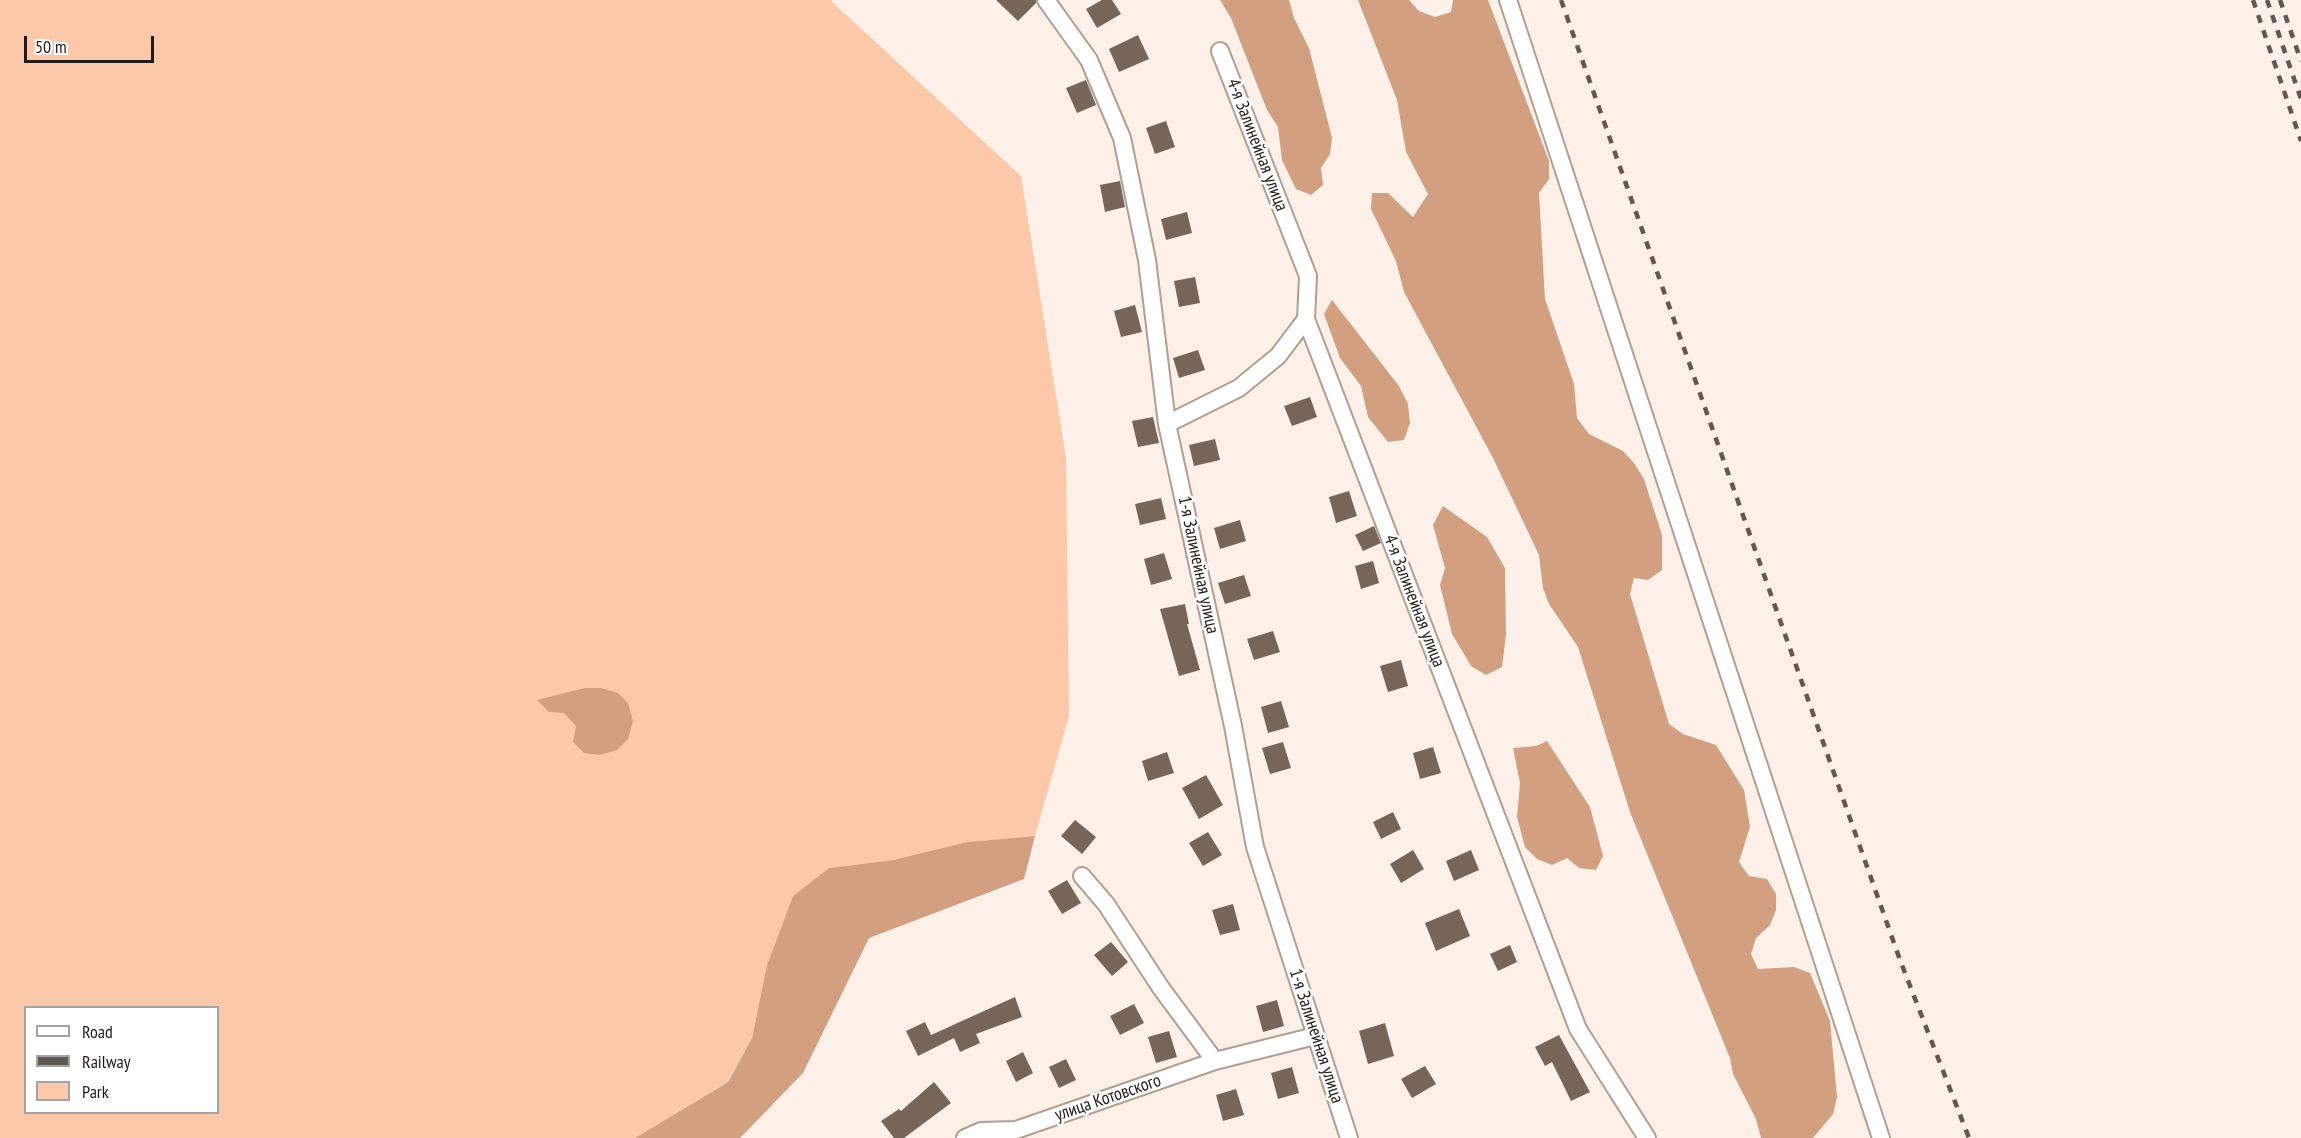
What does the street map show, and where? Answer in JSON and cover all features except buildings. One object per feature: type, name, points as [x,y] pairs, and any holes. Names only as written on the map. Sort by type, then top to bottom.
[{"type":"street","name":"1-я Залинейная улица","points":[[1046,0],[1089,60],[1122,138],[1147,260],[1167,423],[1233,726],[1256,847],[1349,1138]]},
{"type":"street","points":[[1509,0],[1881,1138]]},
{"type":"street","name":"4-я Залинейная улица","points":[[1220,51],[1308,276],[1306,319],[1578,1029],[1647,1138]]},
{"type":"street","points":[[1167,423],[1239,388],[1278,356],[1306,319]]},
{"type":"street","points":[[1082,876],[1106,904],[1161,988],[1215,1061]]},
{"type":"street","name":"улица Котовского","points":[[965,1138],[981,1131],[1018,1134],[1215,1061],[1315,1036]]},
{"type":"green space","points":[[0,0],[830,0],[1021,176],[1066,458],[1069,716],[1035,836],[967,842],[893,860],[829,868],[793,896],[767,965],[752,1038],[727,1082],[635,1138],[0,1138]]},
{"type":"shaded area","points":[[1220,0],[1289,0],[1294,18],[1309,48],[1332,138],[1330,154],[1321,168],[1323,185],[1311,195],[1296,189],[1282,160],[1278,127],[1267,110],[1231,18]]},
{"type":"shaded area","points":[[1358,0],[1409,0],[1419,11],[1435,17],[1451,12],[1453,0],[1488,0],[1549,161],[1549,179],[1539,193],[1545,299],[1574,384],[1577,418],[1589,434],[1623,451],[1634,463],[1644,479],[1662,535],[1662,570],[1648,580],[1634,578],[1630,594],[1669,724],[1683,734],[1716,745],[1744,790],[1750,827],[1739,862],[1749,876],[1767,879],[1776,894],[1776,910],[1770,925],[1756,938],[1751,954],[1758,969],[1794,967],[1810,973],[1830,1021],[1837,1097],[1833,1114],[1813,1138],[1761,1138],[1756,1119],[1733,1074],[1730,1058],[1630,812],[1578,647],[1549,604],[1543,588],[1539,555],[1493,458],[1404,292],[1396,261],[1371,209],[1372,193],[1388,193],[1413,217],[1428,194],[1406,152],[1397,100]]},
{"type":"shaded area","points":[[1332,300],[1399,386],[1408,404],[1410,423],[1404,440],[1388,442],[1368,417],[1361,386],[1340,358],[1324,314]]},
{"type":"shaded area","points":[[1443,506],[1487,537],[1505,568],[1506,635],[1502,667],[1486,675],[1471,666],[1452,634],[1440,585],[1445,568],[1433,525]]},
{"type":"shaded area","points":[[585,688],[601,688],[618,693],[628,703],[633,721],[628,739],[617,750],[600,755],[584,753],[573,742],[576,726],[564,713],[549,712],[537,700]]},
{"type":"shaded area","points":[[1547,741],[1590,807],[1603,856],[1596,870],[1579,868],[1567,858],[1552,865],[1537,859],[1525,847],[1517,817],[1520,783],[1513,748],[1536,746]]},
{"type":"shaded area","points":[[1035,836],[1024,879],[869,938],[803,1073],[740,1138],[635,1138],[728,1082],[752,1038],[767,965],[793,896],[829,868],[893,860],[967,842]]},
{"type":"railway","points":[[1561,0],[1900,960],[1969,1138]]},
{"type":"railway","points":[[2253,0],[2301,141]]},
{"type":"railway","points":[[2267,0],[2301,99]]},
{"type":"railway","points":[[2280,0],[2301,61]]}]
